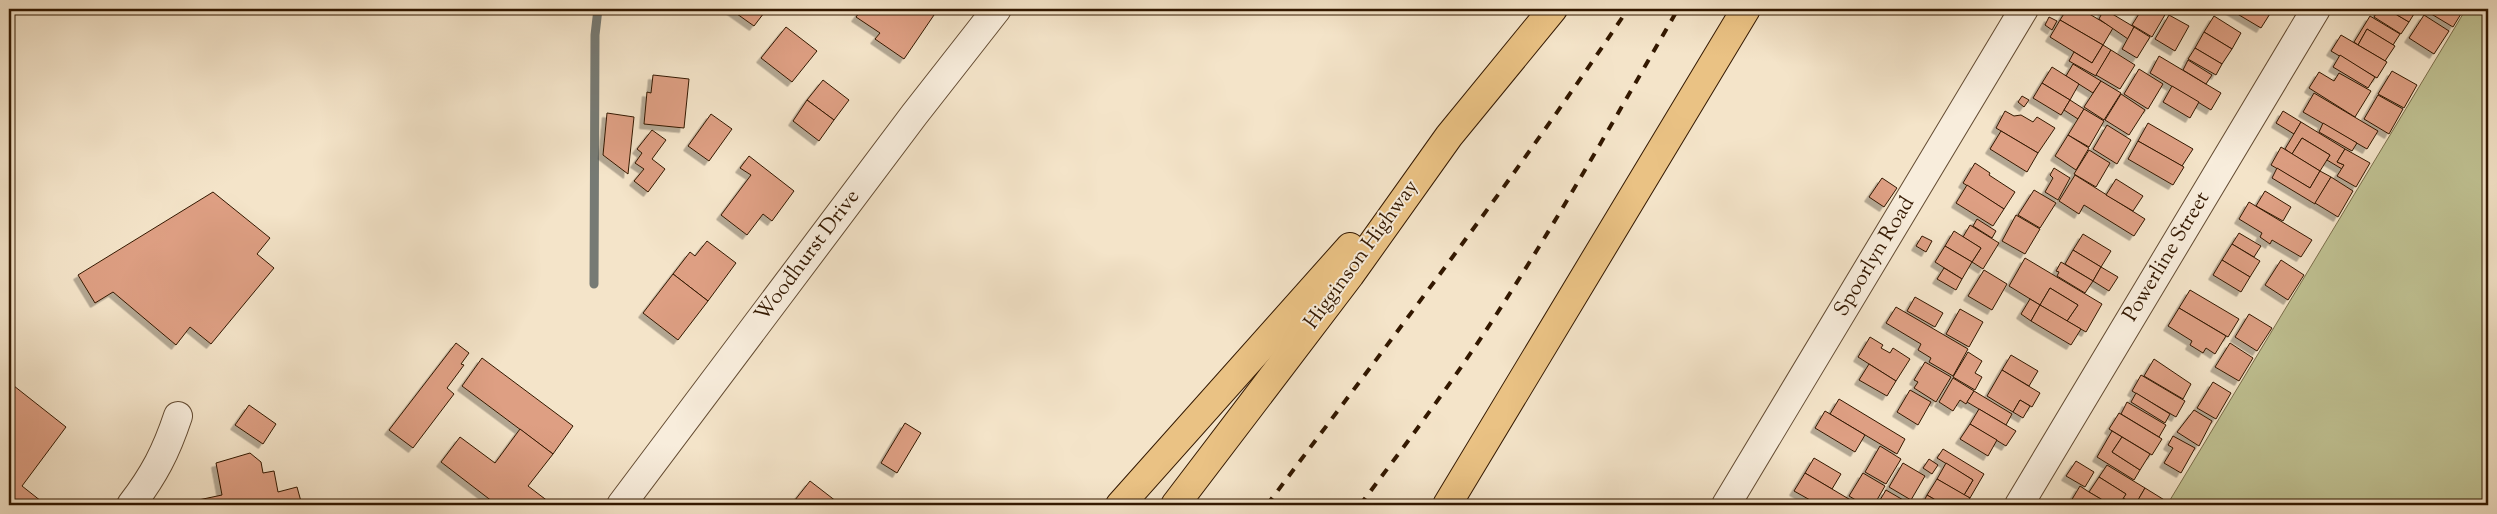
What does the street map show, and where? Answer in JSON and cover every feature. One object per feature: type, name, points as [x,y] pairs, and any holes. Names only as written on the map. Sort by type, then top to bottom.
[{"type":"highway","name":"Higginson Highway","points":[[1175,505],[1350,275],[1448,136],[1553,9]]},
{"type":"highway","points":[[1447,505],[1746,9]]},
{"type":"highway","points":[[1120,505],[1448,136]]},
{"type":"street","name":"Woodhurst Drive","points":[[621,505],[914,115],[997,9]]},
{"type":"street","name":"Spoorlyn Road","points":[[1726,505],[2024,9]]},
{"type":"street","name":"Powerline Street","points":[[2019,505],[2316,9]]},
{"type":"street","points":[[131,505],[152,478],[167,450],[178,416]]},
{"type":"green space","points":[[2466,9],[2488,9],[2488,505],[2167,505]]},
{"type":"building","points":[[730,9],[767,9],[754,26]]},
{"type":"building","points":[[862,9],[925,9],[934,15],[904,59],[875,39],[880,33],[856,17]]},
{"type":"building","points":[[2067,9],[2086,9],[2086,12],[2113,28],[2103,45],[2060,20]]},
{"type":"building","points":[[2104,9],[2134,27],[2128,39],[2099,19]]},
{"type":"building","points":[[2142,9],[2160,9],[2166,13],[2152,37],[2132,25]]},
{"type":"building","points":[[2229,9],[2273,9],[2261,28]]},
{"type":"building","points":[[2379,9],[2387,9],[2409,22],[2401,34],[2374,17]]},
{"type":"building","points":[[2387,9],[2417,9],[2409,22]]},
{"type":"building","points":[[2430,9],[2464,9],[2453,27],[2428,12]]},
{"type":"building","points":[[2169,15],[2189,26],[2175,51],[2155,39]]},
{"type":"building","points":[[2424,15],[2449,31],[2434,54],[2409,38]]},
{"type":"building","points":[[2214,16],[2241,33],[2232,49],[2204,32]]},
{"type":"building","points":[[2370,16],[2400,34],[2393,45],[2367,29],[2358,45],[2354,42]]},
{"type":"building","points":[[2049,17],[2057,21],[2052,30],[2045,25]]},
{"type":"building","points":[[2060,20],[2103,45],[2092,63],[2050,37]]},
{"type":"building","points":[[786,27],[817,51],[792,82],[761,58]]},
{"type":"building","points":[[2134,27],[2150,37],[2137,58],[2122,49]]},
{"type":"building","points":[[2367,29],[2395,46],[2385,61],[2358,45]]},
{"type":"building","points":[[2204,32],[2232,49],[2222,64],[2195,48]]},
{"type":"building","points":[[2341,35],[2387,62],[2377,78],[2331,51]]},
{"type":"building","points":[[2103,45],[2111,50],[2096,76],[2069,61],[2074,52],[2092,63]]},
{"type":"building","points":[[2195,48],[2222,64],[2216,75],[2188,59]]},
{"type":"building","points":[[2111,50],[2135,65],[2120,89],[2096,75]]},
{"type":"building","points":[[2340,55],[2375,77],[2368,88],[2333,67]]},
{"type":"building","points":[[2159,56],[2221,93],[2211,110],[2150,73]]},
{"type":"building","points":[[2188,60],[2212,75],[2206,84],[2183,70]]},
{"type":"building","points":[[2073,64],[2101,81],[2093,93],[2066,76]]},
{"type":"building","points":[[2052,67],[2079,84],[2070,100],[2042,83]]},
{"type":"building","points":[[2139,69],[2163,84],[2148,109],[2124,94]]},
{"type":"building","points":[[2392,71],[2417,85],[2404,108],[2378,94]]},
{"type":"building","points":[[2319,72],[2334,81],[2339,73],[2371,91],[2355,117],[2309,88]]},
{"type":"building","points":[[653,75],[689,79],[684,128],[644,124],[647,92],[651,93]]},
{"type":"building","points":[[823,80],[849,100],[834,120],[807,100]]},
{"type":"building","points":[[2101,81],[2121,93],[2104,120],[2084,107]]},
{"type":"building","points":[[2042,83],[2070,100],[2061,115],[2033,98]]},
{"type":"building","points":[[2172,86],[2199,102],[2190,118],[2163,102]]},
{"type":"building","points":[[2314,93],[2378,131],[2367,149],[2303,112]]},
{"type":"building","points":[[2121,94],[2145,110],[2129,135],[2105,120]]},
{"type":"building","points":[[2378,95],[2403,109],[2389,134],[2364,119]]},
{"type":"building","points":[[2022,96],[2029,100],[2024,107],[2018,102]]},
{"type":"building","points":[[807,100],[834,120],[819,141],[793,121]]},
{"type":"building","points":[[2070,100],[2084,109],[2078,119],[2064,110]]},
{"type":"building","points":[[2084,109],[2104,121],[2089,147],[2068,135]]},
{"type":"building","points":[[2005,111],[2014,116],[2021,115],[2033,122],[2037,117],[2055,128],[2038,153],[1996,128]]},
{"type":"building","points":[[2283,111],[2301,122],[2294,134],[2276,123]]},
{"type":"building","points":[[607,113],[634,117],[628,174],[603,155]]},
{"type":"building","points":[[711,114],[732,129],[709,161],[688,146]]},
{"type":"building","points":[[2301,122],[2345,149],[2337,162],[2344,165],[2342,169],[2327,160],[2330,155],[2302,138],[2292,154],[2285,149]]},
{"type":"building","points":[[2148,123],[2193,149],[2182,166],[2138,141]]},
{"type":"building","points":[[2323,123],[2357,143],[2352,151],[2319,132]]},
{"type":"building","points":[[2107,125],[2131,140],[2117,164],[2093,149]]},
{"type":"building","points":[[652,130],[666,140],[652,159],[665,169],[648,192],[634,181],[644,169],[635,163],[642,153],[637,149]]},
{"type":"building","points":[[2001,131],[2038,153],[2027,172],[1990,149]]},
{"type":"building","points":[[2068,135],[2089,148],[2076,170],[2055,156]]},
{"type":"building","points":[[2302,138],[2330,155],[2320,171],[2292,154]]},
{"type":"building","points":[[2138,141],[2184,167],[2173,185],[2128,159]]},
{"type":"building","points":[[2281,147],[2320,171],[2310,188],[2271,165]]},
{"type":"building","points":[[2345,149],[2370,163],[2356,187],[2337,176],[2344,165],[2337,162]]},
{"type":"building","points":[[2089,150],[2110,163],[2096,187],[2074,174]]},
{"type":"building","points":[[749,156],[794,191],[772,221],[763,214],[747,235],[721,215],[751,175],[740,168]]},
{"type":"building","points":[[1975,163],[2015,192],[2004,209],[1963,183]]},
{"type":"building","points":[[2054,168],[2070,178],[2058,200],[2045,192],[2053,178],[2050,175]]},
{"type":"building","points":[[2277,168],[2310,188],[2320,171],[2331,177],[2315,204],[2272,178]]},
{"type":"building","points":[[2075,175],[2145,219],[2134,236],[2084,205],[2079,214],[2059,201]]},
{"type":"building","points":[[2331,177],[2353,191],[2338,217],[2315,203]]},
{"type":"building","points":[[1882,178],[1897,188],[1884,207],[1869,197]]},
{"type":"building","points":[[2116,179],[2143,196],[2133,211],[2106,195]]},
{"type":"building","points":[[1967,185],[2004,209],[1993,226],[1956,203]]},
{"type":"building","points":[[2034,190],[2056,203],[2040,228],[2018,215]]},
{"type":"building","points":[[2265,191],[2291,207],[2283,221],[2256,206]]},
{"type":"building","points":[[213,192],[270,238],[257,254],[274,268],[211,344],[190,327],[176,345],[113,292],[95,303],[78,275]]},
{"type":"building","points":[[2249,202],[2312,240],[2301,257],[2272,240],[2270,244],[2260,237],[2262,233],[2239,219]]},
{"type":"building","points":[[2016,215],[2040,229],[2025,254],[2002,241]]},
{"type":"building","points":[[1977,219],[1996,231],[1992,238],[1973,226]]},
{"type":"building","points":[[1970,225],[1999,243],[1983,269],[1972,262],[1981,248],[1963,237]]},
{"type":"building","points":[[1954,231],[1981,248],[1972,262],[1945,246]]},
{"type":"building","points":[[2239,233],[2261,246],[2254,257],[2232,244]]},
{"type":"building","points":[[2083,234],[2111,251],[2101,267],[2073,250]]},
{"type":"building","points":[[1922,236],[1932,241],[1926,252],[1916,246]]},
{"type":"building","points":[[707,241],[736,263],[708,301],[673,274],[690,252],[695,256]]},
{"type":"building","points":[[2232,244],[2260,261],[2250,277],[2222,260]]},
{"type":"building","points":[[1945,246],[1972,262],[1962,279],[1935,262]]},
{"type":"building","points":[[2073,250],[2101,267],[2093,281],[2065,264]]},
{"type":"building","points":[[2025,258],[2102,304],[2086,332],[2067,321],[2078,305],[2050,288],[2040,305],[2009,286]]},
{"type":"building","points":[[2222,260],[2250,277],[2241,292],[2213,275]]},
{"type":"building","points":[[2281,260],[2304,275],[2288,300],[2265,285]]},
{"type":"building","points":[[2061,262],[2093,281],[2085,293],[2057,276],[2059,272],[2056,271]]},
{"type":"building","points":[[2101,267],[2118,277],[2109,291],[2093,281]]},
{"type":"building","points":[[1944,268],[1962,279],[1956,290],[1937,279]]},
{"type":"building","points":[[1984,270],[2007,284],[1992,310],[1968,296]]},
{"type":"building","points":[[673,274],[708,301],[678,340],[643,313]]},
{"type":"building","points":[[2050,288],[2078,305],[2067,321],[2040,305]]},
{"type":"building","points":[[2190,290],[2239,319],[2228,337],[2179,308]]},
{"type":"building","points":[[1915,297],[1943,313],[1935,327],[1907,311]]},
{"type":"building","points":[[2030,299],[2040,305],[2031,321],[2021,314]]},
{"type":"building","points":[[2040,305],[2081,329],[2071,345],[2031,321]]},
{"type":"building","points":[[1896,307],[1968,349],[1953,376],[1929,362],[1931,358],[1918,350],[1921,344],[1886,323]]},
{"type":"building","points":[[2179,308],[2226,336],[2215,354],[2206,348],[2203,353],[2190,345],[2192,341],[2168,326]]},
{"type":"building","points":[[1960,309],[1983,322],[1969,347],[1946,334]]},
{"type":"building","points":[[2249,314],[2272,328],[2257,351],[2235,337]]},
{"type":"building","points":[[1870,337],[1883,345],[1881,348],[1890,353],[1893,348],[1910,359],[1896,381],[1858,357]]},
{"type":"building","points":[[456,343],[469,353],[461,364],[464,365],[447,388],[454,394],[413,448],[389,430]]},
{"type":"building","points":[[2230,343],[2253,358],[2239,381],[2215,367]]},
{"type":"building","points":[[1968,352],[1982,361],[1975,373],[1982,377],[1975,390],[1953,377]]},
{"type":"building","points":[[2011,355],[2038,371],[2029,386],[2002,370]]},
{"type":"building","points":[[482,358],[573,426],[553,454],[462,386]]},
{"type":"building","points":[[2154,359],[2191,384],[2183,399],[2144,376]]},
{"type":"building","points":[[1925,362],[1951,377],[1936,402],[1914,388],[1918,382],[1914,380]]},
{"type":"building","points":[[1869,364],[1896,381],[1887,396],[1859,380]]},
{"type":"building","points":[[2002,370],[2040,393],[2032,407],[2020,400],[2013,412],[1987,396]]},
{"type":"building","points":[[2141,375],[2185,401],[2176,417],[2132,391]]},
{"type":"building","points":[[1953,378],[1974,391],[1966,404],[1960,400],[1953,411],[1939,402]]},
{"type":"building","points":[[9,382],[66,427],[22,486],[46,505],[9,505]]},
{"type":"building","points":[[2213,382],[2231,393],[2216,419],[2197,408]]},
{"type":"building","points":[[1910,390],[1931,402],[1918,425],[1897,412]]},
{"type":"building","points":[[1974,391],[2012,414],[2006,425],[1967,402]]},
{"type":"building","points":[[2136,393],[2170,414],[2165,423],[2131,402]]},
{"type":"building","points":[[1839,399],[1905,439],[1897,454],[1830,414]]},
{"type":"building","points":[[2020,400],[2030,406],[2023,418],[2013,412]]},
{"type":"building","points":[[2127,402],[2166,425],[2159,437],[2121,414]]},
{"type":"building","points":[[249,405],[276,424],[263,444],[235,425]]},
{"type":"building","points":[[1979,409],[2016,431],[2006,446],[1970,424]]},
{"type":"building","points":[[2194,410],[2212,421],[2199,446],[2177,432]]},
{"type":"building","points":[[1825,411],[1865,435],[1855,452],[1815,428]]},
{"type":"building","points":[[2119,413],[2162,439],[2152,455],[2109,429]]},
{"type":"building","points":[[905,423],[921,433],[897,473],[881,463]]},
{"type":"building","points":[[1970,424],[1997,440],[1988,456],[1960,439]]},
{"type":"building","points":[[520,429],[553,454],[528,486],[553,505],[497,505],[441,462],[460,437],[495,463]]},
{"type":"building","points":[[2112,431],[2122,437],[2112,452],[2140,470],[2134,480],[2097,457]]},
{"type":"building","points":[[2173,436],[2195,448],[2181,473],[2164,463],[2173,448],[2168,445]]},
{"type":"building","points":[[2122,437],[2150,454],[2140,470],[2112,452]]},
{"type":"building","points":[[1880,446],[1901,459],[1886,484],[1865,472]]},
{"type":"building","points":[[1943,449],[1984,474],[1970,498],[1964,495],[1973,480],[1937,458]]},
{"type":"building","points":[[250,453],[261,462],[263,473],[274,471],[278,492],[297,487],[302,505],[185,505],[189,502],[222,495],[216,463]]},
{"type":"building","points":[[1814,458],[1841,474],[1832,489],[1805,473]]},
{"type":"building","points":[[1929,459],[1938,465],[1932,474],[1923,468]]},
{"type":"building","points":[[2076,461],[2094,472],[2085,487],[2066,476]]},
{"type":"building","points":[[1903,463],[1925,476],[1911,500],[1889,487]]},
{"type":"building","points":[[1946,463],[1973,480],[1964,495],[1937,479]]},
{"type":"building","points":[[2107,465],[2145,488],[2138,500],[2143,503],[2142,505],[2135,505],[2123,498],[2126,494],[2099,477]]},
{"type":"building","points":[[1805,473],[1859,505],[1819,505],[1794,491]]},
{"type":"building","points":[[1863,473],[1885,486],[1874,505],[1864,505],[1849,496]]},
{"type":"building","points":[[2099,477],[2126,494],[2119,505],[2111,505],[2089,492]]},
{"type":"building","points":[[1937,479],[1970,498],[1966,505],[1944,505],[1927,495]]},
{"type":"building","points":[[810,481],[841,505],[791,505]]},
{"type":"building","points":[[2080,486],[2111,505],[2077,505],[2071,501]]},
{"type":"building","points":[[2145,488],[2166,501],[2164,505],[2142,505],[2143,503],[2138,500]]},
{"type":"building","points":[[1886,490],[1910,504],[1912,505],[1877,505]]},
{"type":"building","points":[[1927,495],[1944,505],[1922,505]]},
{"type":"waterway","points":[[594,284],[595,35],[598,9]]},
{"type":"railway","points":[[1267,505],[1496,197],[1628,9]]},
{"type":"railway","points":[[1360,505],[1430,411],[1496,315],[1567,201],[1678,9]]}]
